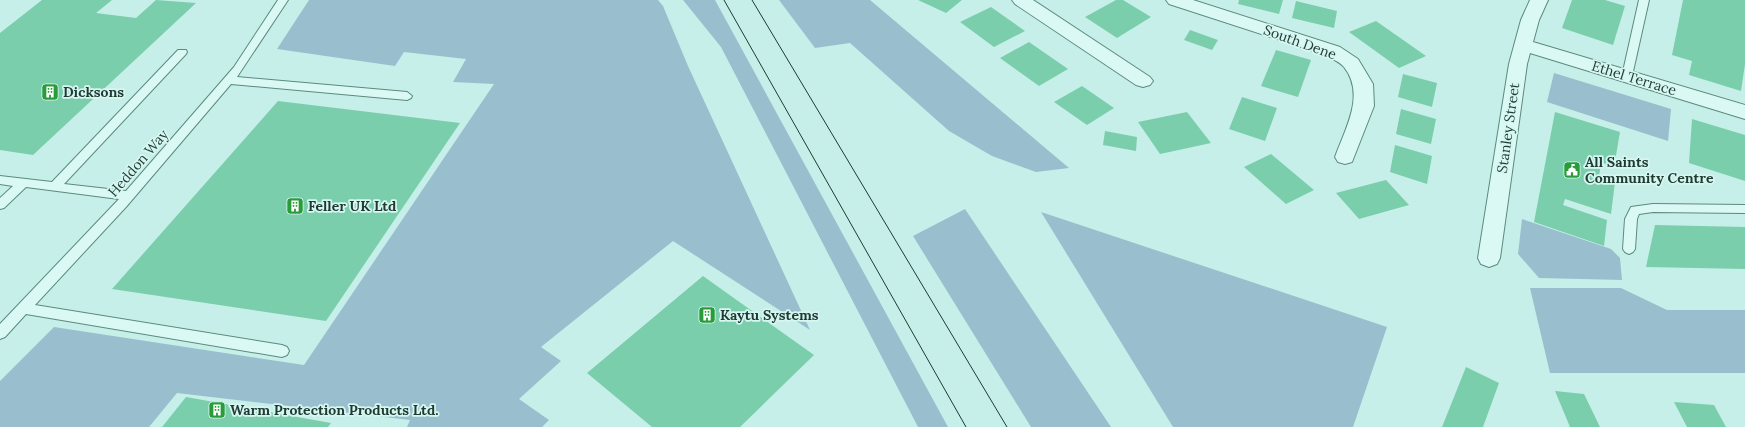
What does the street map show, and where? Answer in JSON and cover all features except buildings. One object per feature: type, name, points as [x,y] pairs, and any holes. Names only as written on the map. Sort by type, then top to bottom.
[{"type":"street","points":[[1021,0],[1143,81]]},
{"type":"street","name":"South Dene","points":[[1175,0],[1333,51],[1351,64],[1363,84],[1364,106],[1345,157]]},
{"type":"street","name":"Stanley Street","points":[[1489,258],[1518,64],[1530,20],[1539,0]]},
{"type":"street","name":"Ethel Terrace","points":[[1523,45],[1745,112]]},
{"type":"lane","name":"Heddon Way","points":[[0,333],[130,196],[229,80],[238,69],[283,0]]},
{"type":"lane","points":[[1627,76],[1644,0]]},
{"type":"lane","points":[[54,187],[182,52]]},
{"type":"lane","points":[[229,80],[407,96]]},
{"type":"lane","points":[[0,180],[130,196]]},
{"type":"lane","points":[[0,205],[23,183]]},
{"type":"lane","points":[[1629,249],[1631,219],[1635,210],[1652,208],[1745,210]]},
{"type":"lane","points":[[23,308],[282,351]]},
{"type":"shaded area","points":[[309,0],[658,0],[663,6],[688,66],[810,330],[673,241],[541,347],[561,361],[519,399],[549,420],[542,427],[407,427],[410,420],[177,393],[149,427],[0,427],[0,381],[54,327],[304,365],[494,84],[453,82],[466,59],[404,52],[395,66],[277,49]]},
{"type":"shaded area","points":[[683,0],[715,0],[948,427],[918,427],[721,47]]},
{"type":"shaded area","points":[[779,0],[870,0],[1069,168],[1036,172],[992,156],[949,131],[850,43],[815,48]]},
{"type":"shaded area","points":[[1554,73],[1671,109],[1668,141],[1547,102]]},
{"type":"shaded area","points":[[965,209],[1111,427],[1031,427],[913,236]]},
{"type":"shaded area","points":[[1041,212],[1387,327],[1353,427],[1173,427]]},
{"type":"shaded area","points":[[1522,219],[1611,249],[1620,258],[1622,280],[1539,278],[1518,254]]},
{"type":"shaded area","points":[[1530,288],[1621,288],[1667,310],[1745,310],[1745,373],[1550,373]]},
{"type":"tram line","points":[[724,0],[966,427]]},
{"type":"tram line","points":[[752,0],[1007,427]]},
{"type":"place","name":"Dicksons","points":[[50,92]]},
{"type":"place","name":"All Saints Community Centre","points":[[1572,170]]},
{"type":"place","name":"Feller UK Ltd","points":[[295,206]]},
{"type":"place","name":"Kaytu Systems","points":[[707,315]]},
{"type":"place","name":"Warm Protection Products Ltd.","points":[[217,410]]}]
